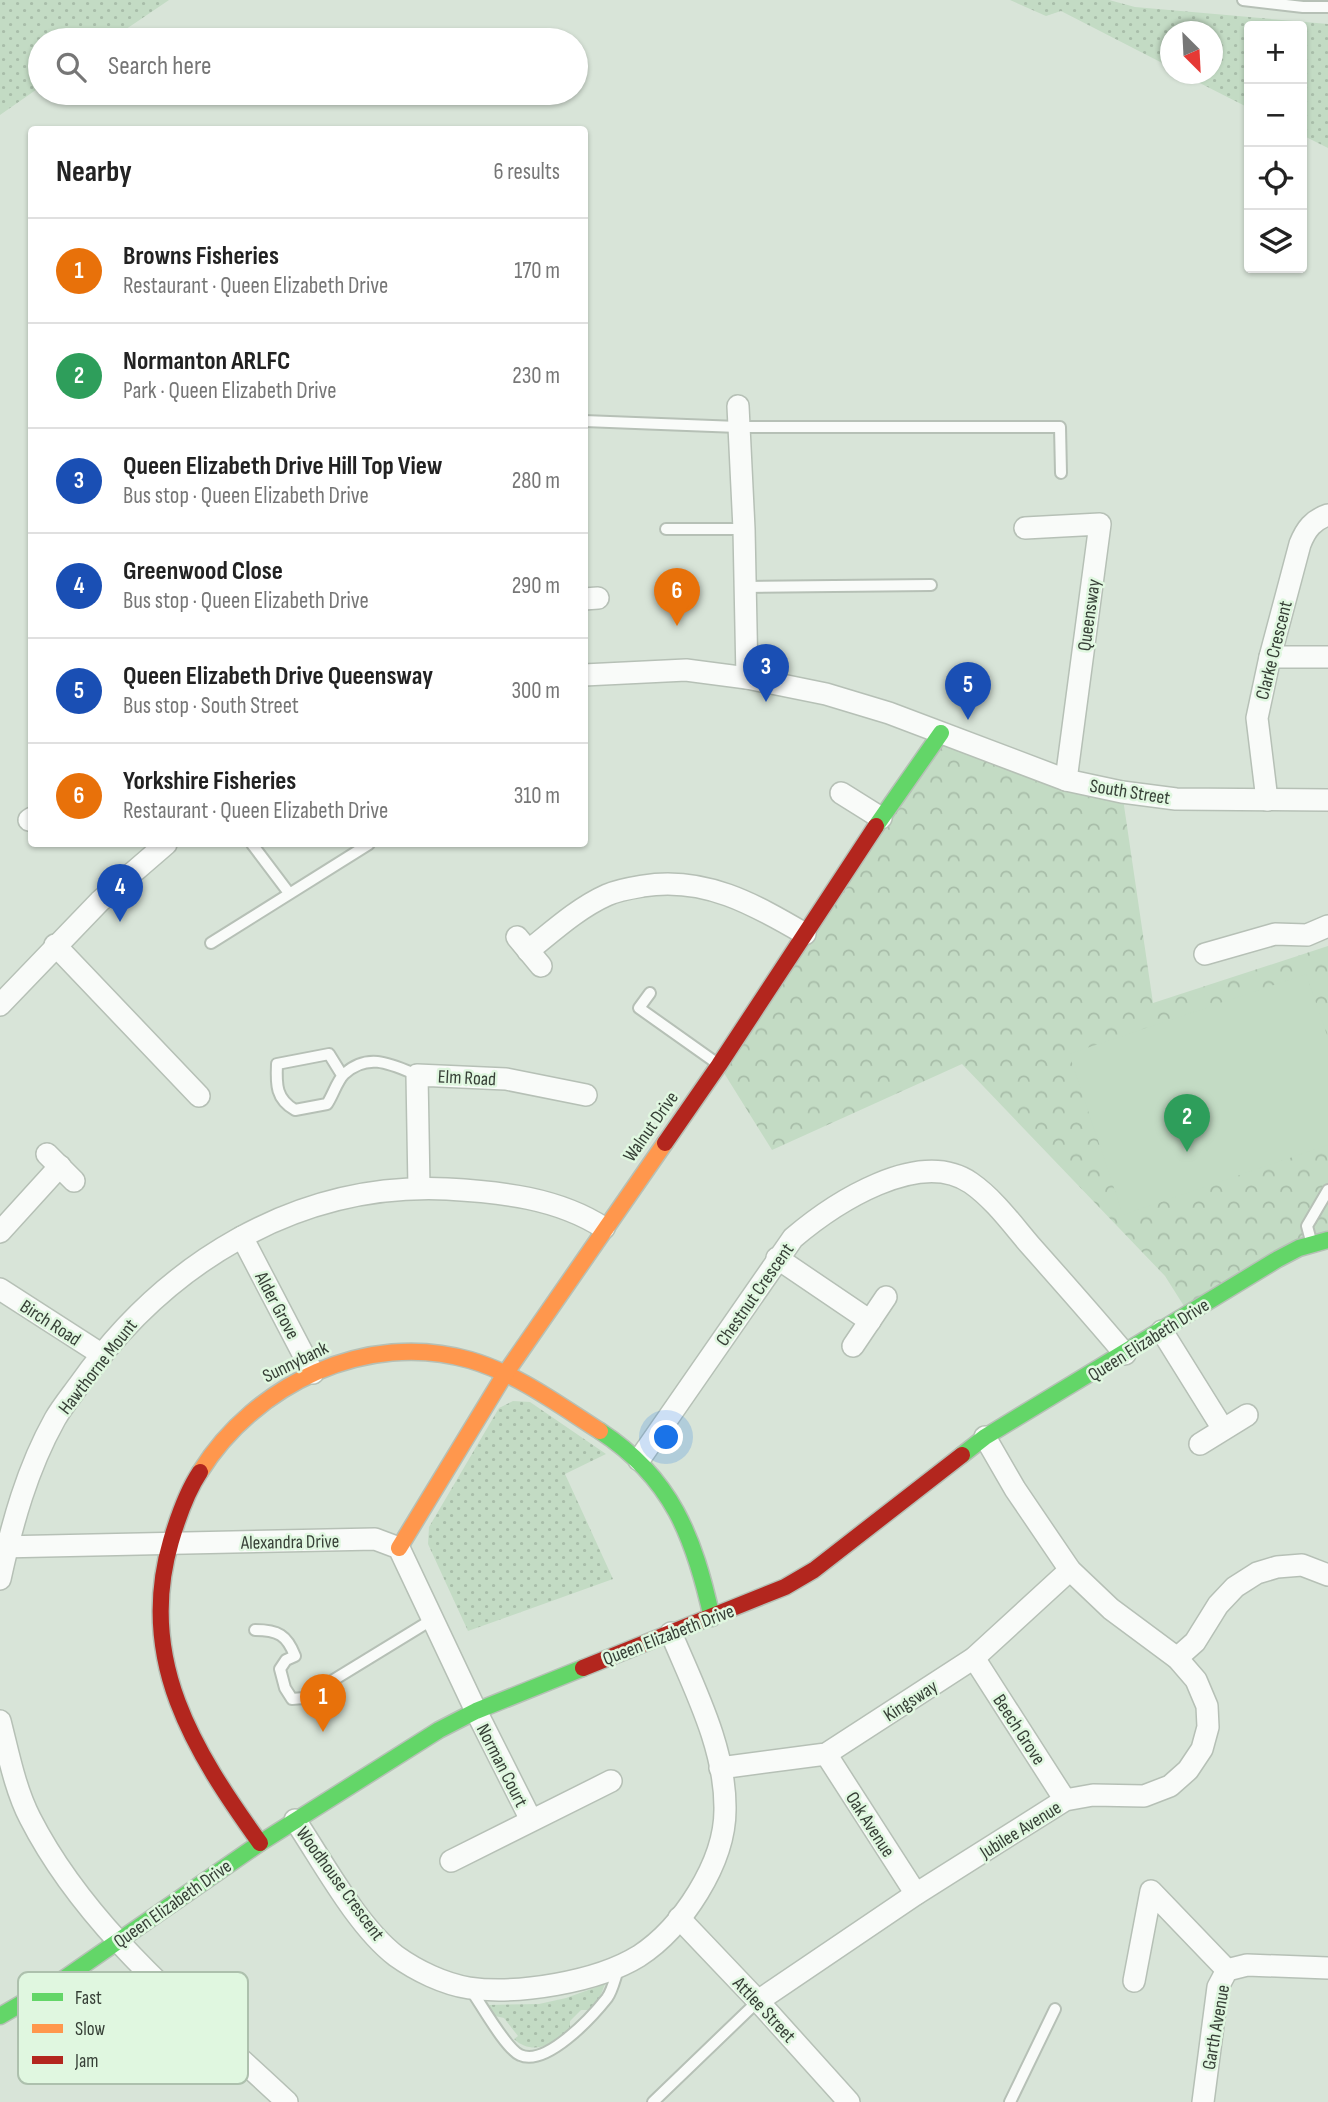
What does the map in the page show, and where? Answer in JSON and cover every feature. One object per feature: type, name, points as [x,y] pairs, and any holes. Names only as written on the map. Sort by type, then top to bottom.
[{"type":"street","points":[[738,416],[744,529],[747,678]]},
{"type":"street","name":"Clarke Crescent","points":[[1267,800],[1257,718],[1270,657],[1306,531],[1313,522],[1328,515]]},
{"type":"street","name":"Queensway","points":[[1025,528],[1100,524],[1066,780]]},
{"type":"street","points":[[1270,657],[1328,657]]},
{"type":"street","points":[[588,675],[686,670],[747,678],[826,694],[889,713],[941,733]]},
{"type":"street","name":"South Street","points":[[941,733],[1066,780],[1122,792],[1176,799],[1328,800]]},
{"type":"street","name":"Walnut Drive","points":[[399,1548],[506,1374],[604,1228],[719,1065],[881,818],[941,733]]},
{"type":"street","points":[[841,793],[881,818]]},
{"type":"street","points":[[0,1005],[55,945],[129,873],[162,847]]},
{"type":"street","points":[[528,952],[585,907],[608,894],[657,884],[692,885],[723,892],[765,911],[805,934]]},
{"type":"street","points":[[1205,954],[1275,934],[1307,935],[1328,926]]},
{"type":"street","points":[[55,945],[200,1096]]},
{"type":"street","name":"Elm Road","points":[[419,1188],[417,1075],[506,1079],[586,1095]]},
{"type":"street","points":[[0,1232],[60,1167]]},
{"type":"street","name":"Chestnut Crescent","points":[[639,1460],[793,1238],[846,1200],[904,1175],[928,1171],[949,1174],[970,1182],[988,1197],[1125,1354]]},
{"type":"street","name":"Hawthorne Mount","points":[[0,1579],[4,1547],[31,1470],[55,1419],[101,1354],[131,1320],[168,1286],[208,1256],[269,1224],[324,1204],[419,1188],[474,1190],[517,1196],[585,1215],[604,1228]]},
{"type":"street","name":"Alder Grove","points":[[242,1237],[313,1373]]},
{"type":"street","name":"Queen Elizabeth Drive","points":[[74,1972],[260,1843],[439,1730],[476,1711],[785,1587],[814,1570],[985,1437],[1278,1259],[1311,1244],[1328,1240]]},
{"type":"street","points":[[777,1258],[870,1321]]},
{"type":"street","name":"Birch Road","points":[[0,1289],[101,1354]]},
{"type":"street","points":[[853,1346],[886,1297]]},
{"type":"street","points":[[1162,1331],[1223,1429]]},
{"type":"street","name":"Sunnybank","points":[[260,1843],[205,1763],[189,1732],[172,1690],[161,1642],[159,1596],[169,1543],[191,1484],[231,1429],[257,1405],[313,1373],[343,1361],[401,1352],[436,1353],[472,1361],[530,1385],[639,1460],[675,1506],[687,1529],[699,1564],[712,1618]]},
{"type":"street","points":[[1200,1444],[1247,1415]]},
{"type":"street","name":"Jubilee Avenue","points":[[758,2001],[916,1894],[1065,1800],[1093,1795],[1143,1796],[1170,1786],[1188,1770],[1202,1749],[1208,1727],[1207,1706],[1196,1680],[1177,1658],[1111,1609],[1070,1570],[1015,1489],[985,1437]]},
{"type":"street","name":"Alexandra Drive","points":[[4,1547],[375,1539],[399,1548]]},
{"type":"street","points":[[399,1548],[476,1711]]},
{"type":"street","points":[[1177,1658],[1195,1642],[1218,1605],[1235,1587],[1257,1573],[1277,1567],[1302,1565],[1328,1575]]},
{"type":"street","name":"Kingsway","points":[[720,1768],[826,1754],[974,1658],[1070,1570]]},
{"type":"street","name":"Woodhouse Crescent","points":[[295,1820],[376,1937],[396,1956],[424,1972],[469,1988],[513,1989],[547,1986],[620,1965],[657,1942],[692,1901],[708,1875],[719,1847],[725,1811],[720,1768],[710,1730],[671,1633]]},
{"type":"street","name":"Beech Grove","points":[[974,1658],[1065,1800]]},
{"type":"street","name":"Norman Court","points":[[476,1711],[531,1820]]},
{"type":"street","points":[[0,1721],[29,1815],[56,1864],[117,1942],[149,1972]]},
{"type":"street","name":"Oak Avenue","points":[[826,1754],[916,1894]]},
{"type":"street","name":"Norman Court","points":[[451,1861],[611,1781]]},
{"type":"street","points":[[1134,1981],[1151,1891],[1227,1970]]},
{"type":"street","name":"Attlee Street","points":[[679,1919],[849,2102]]},
{"type":"street","name":"Garth Avenue","points":[[1203,2102],[1219,1987],[1227,1970],[1247,1965],[1328,1968]]},
{"type":"street","name":"Queen Elizabeth Drive","points":[[0,2016],[18,2006]]},
{"type":"street","points":[[248,2065],[287,2102]]},
{"type":"lane","points":[[1243,0],[1303,7],[1328,6]]},
{"type":"lane","points":[[588,421],[738,416],[1060,427],[1061,474]]},
{"type":"lane","points":[[666,529],[744,529]]},
{"type":"lane","points":[[745,587],[931,585]]},
{"type":"lane","points":[[254,847],[289,894]]},
{"type":"lane","points":[[211,943],[364,847]]},
{"type":"lane","points":[[650,993],[639,1008],[719,1065]]},
{"type":"lane","points":[[342,1075],[329,1054],[277,1064],[276,1084],[285,1104],[295,1111],[327,1104],[342,1075],[365,1060],[384,1061],[417,1075]]},
{"type":"lane","points":[[1311,1244],[1307,1226],[1328,1190]]},
{"type":"lane","points":[[255,1630],[271,1630],[282,1634],[290,1643],[295,1656],[286,1660],[280,1669],[285,1688],[292,1699],[304,1698],[433,1619]]},
{"type":"lane","points":[[469,1988],[512,2050],[524,2057],[533,2057],[558,2047],[608,1996],[620,1965]]},
{"type":"lane","points":[[653,2102],[758,2001]]},
{"type":"lane","points":[[1010,2102],[1055,2009]]},
{"type":"green space","points":[[0,0],[169,0],[128,28],[28,28],[28,95],[0,115]]},
{"type":"green space","points":[[1010,0],[1109,0],[1135,7],[1294,21],[1244,21],[1244,105],[1202,84],[1223,84],[1223,21],[1160,21],[1160,62],[1061,11],[1046,16]]},
{"type":"green space","points":[[1307,22],[1328,24],[1328,148],[1307,138]]},
{"type":"green space","points":[[941,733],[1122,792],[1153,1003],[1328,946],[1328,1240],[1189,1314],[1165,1276],[962,1064],[772,1150],[719,1065]]},
{"type":"green space","points":[[1306,974],[1328,1038],[1328,1145],[1123,1215],[1069,1054]]},
{"type":"green space","points":[[513,1401],[530,1402],[606,1454],[565,1474],[613,1579],[468,1631],[428,1544],[429,1527],[499,1408]]},
{"type":"green space","points":[[605,1984],[598,2002],[590,2010],[581,2010],[570,2021],[570,2029],[550,2044],[536,2048],[528,2047],[514,2039],[518,2036],[504,2018],[495,2016],[489,2005],[539,2004]]},
{"type":"traffic: fast","points":[[876,826],[941,733]]},
{"type":"traffic: fast","points":[[962,1455],[985,1437],[1278,1259],[1299,1248],[1328,1240]]},
{"type":"traffic: fast","points":[[600,1431],[625,1449],[645,1469],[676,1512],[697,1561],[712,1618]]},
{"type":"traffic: fast","points":[[74,1972],[260,1843],[439,1730],[476,1711],[583,1668]]},
{"type":"traffic: fast","points":[[0,2016],[18,2006]]},
{"type":"traffic: slow","points":[[399,1548],[505,1374],[665,1143]]},
{"type":"traffic: slow","points":[[200,1472],[223,1441],[251,1413],[282,1390],[317,1372],[354,1359],[392,1352],[431,1353],[488,1366],[538,1391],[600,1431]]},
{"type":"traffic: jam","points":[[665,1143],[876,826]]},
{"type":"traffic: jam","points":[[583,1668],[785,1587],[814,1570],[962,1455]]},
{"type":"traffic: jam","points":[[200,1472],[177,1523],[162,1584],[161,1625],[166,1664],[178,1702],[194,1738],[213,1774],[260,1843]]},
{"type":"place","name":"Yorkshire Fisheries","points":[[677,626]]},
{"type":"place","name":"Queen Elizabeth Drive Hill Top View","points":[[766,702]]},
{"type":"place","name":"Queen Elizabeth Drive Queensway","points":[[968,720]]},
{"type":"place","name":"Greenwood Close","points":[[120,922]]},
{"type":"place","name":"Normanton ARLFC","points":[[1187,1152]]},
{"type":"place","name":"Browns Fisheries","points":[[323,1732]]}]
